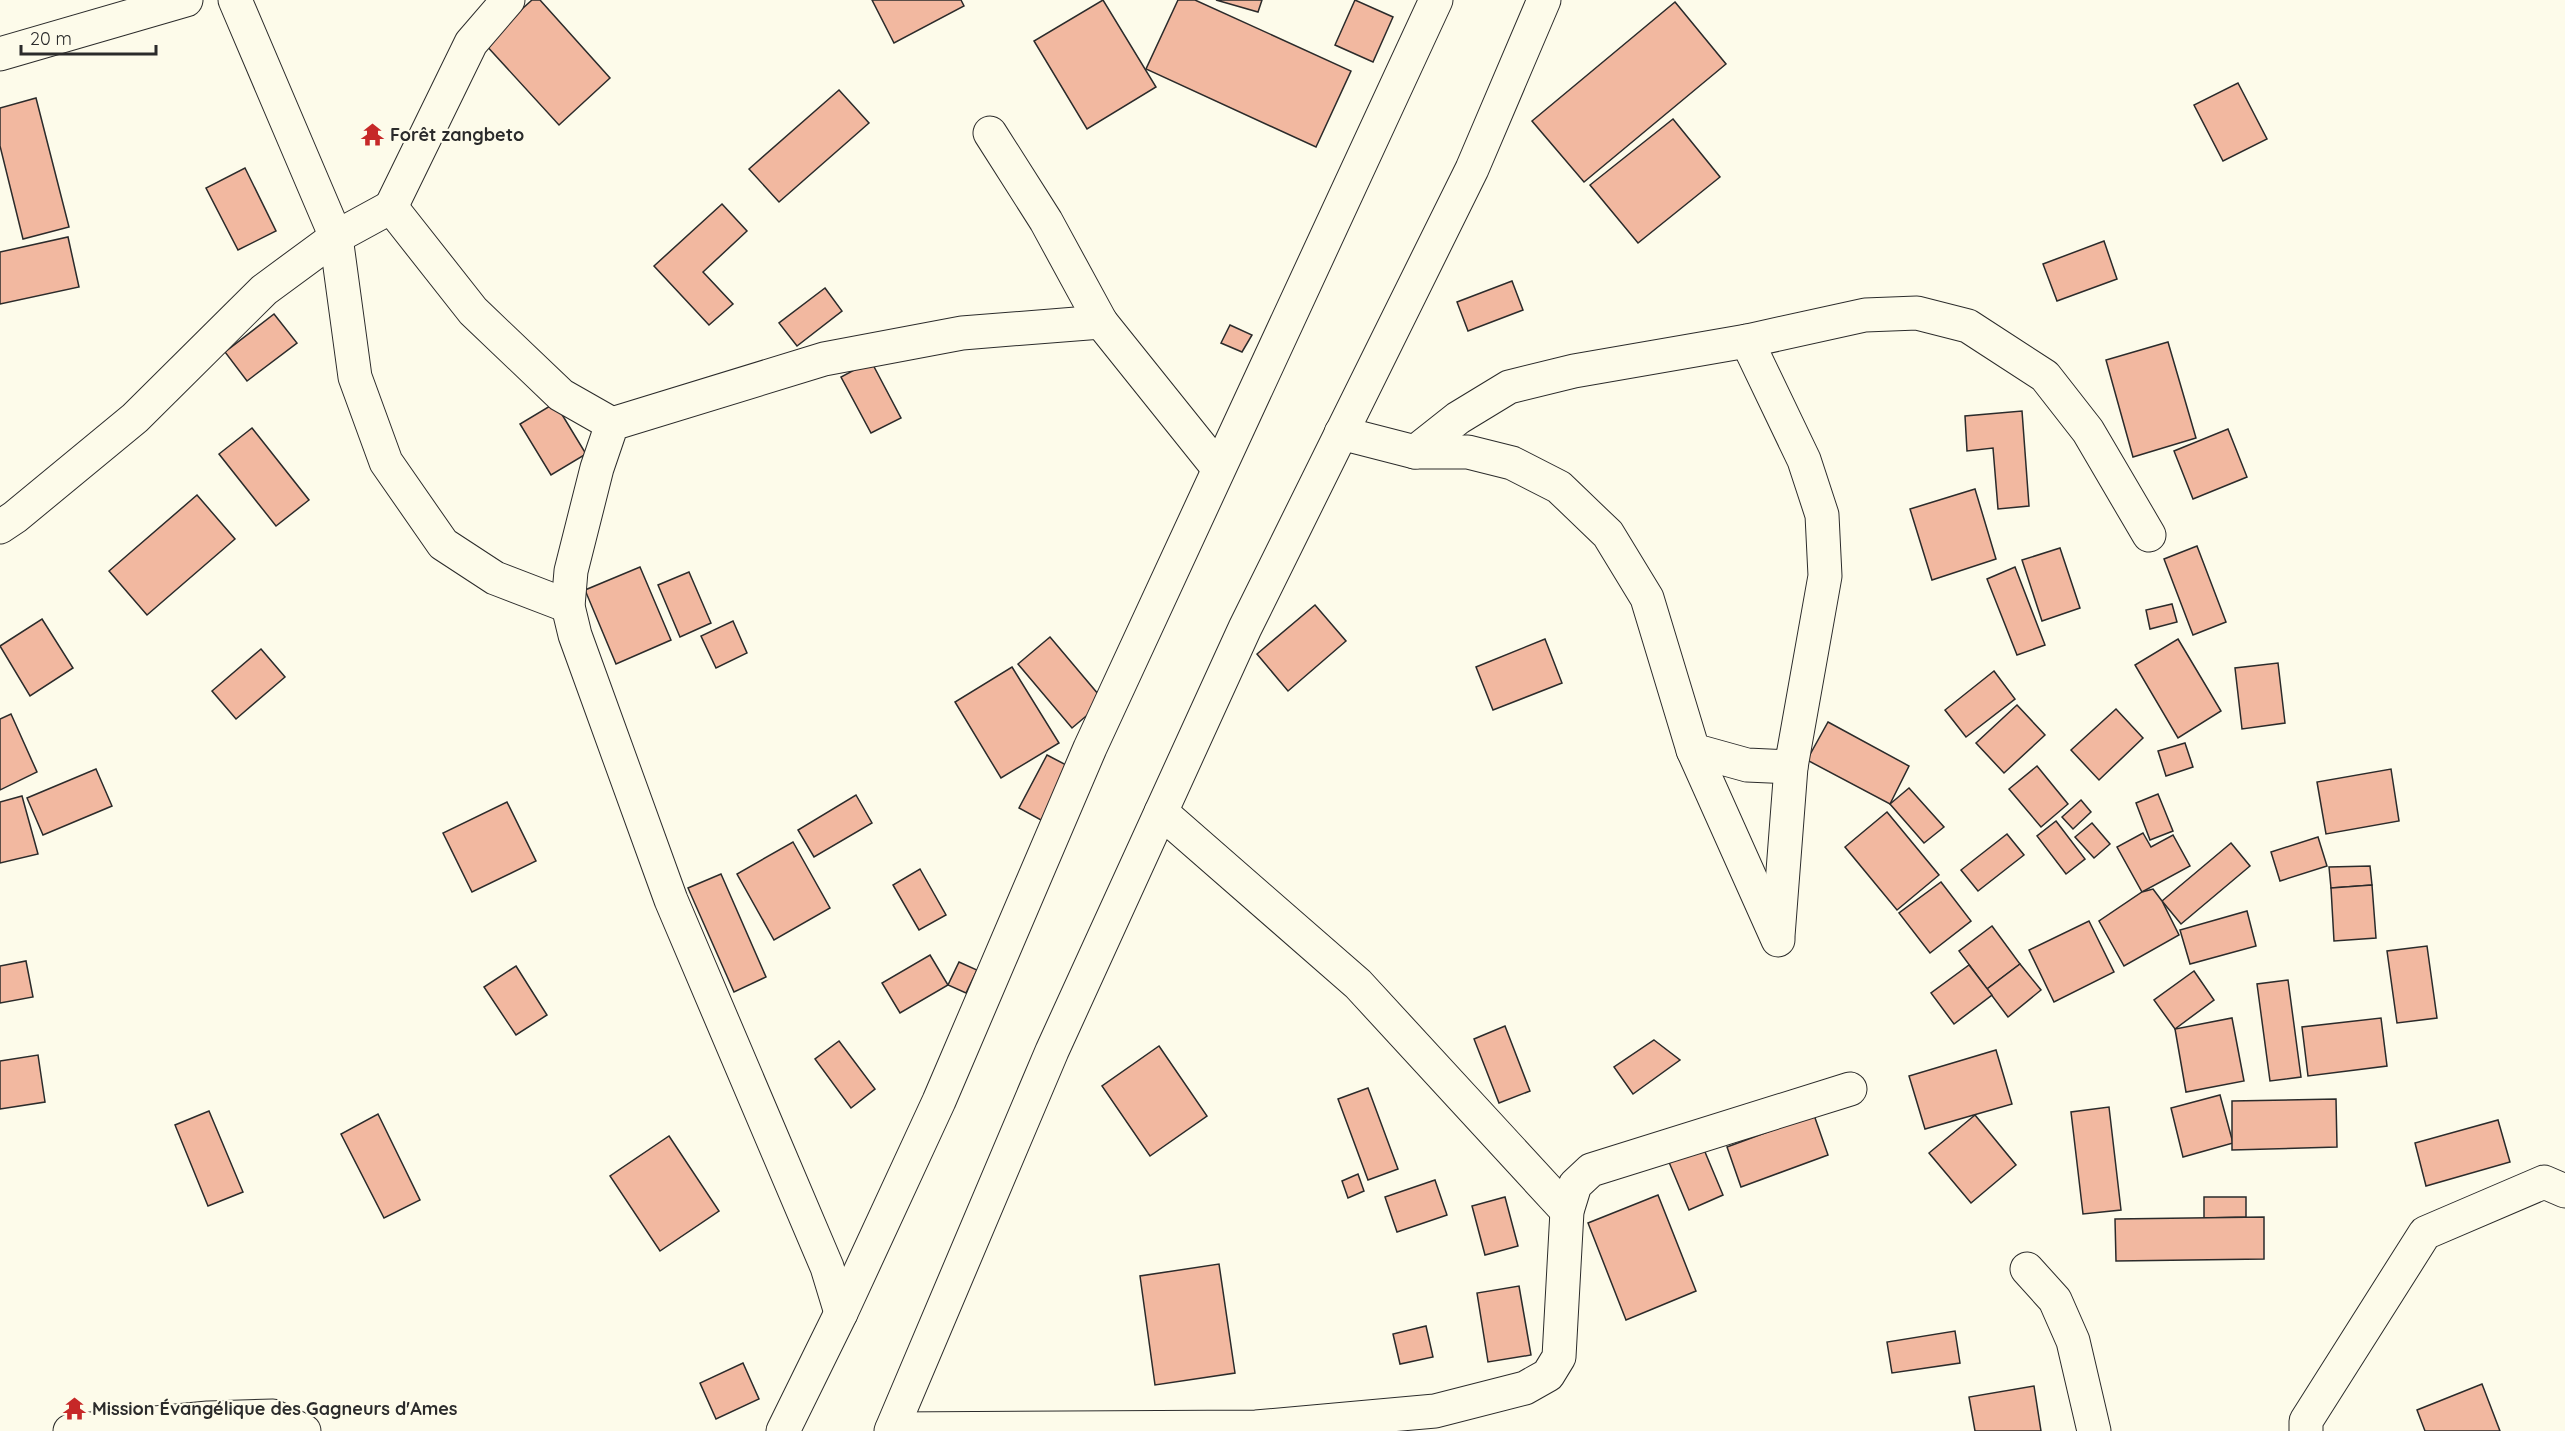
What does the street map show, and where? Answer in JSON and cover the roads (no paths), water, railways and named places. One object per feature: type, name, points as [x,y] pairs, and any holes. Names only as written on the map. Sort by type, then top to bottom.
[{"type":"street","points":[[0,54],[186,0]]},
{"type":"street","points":[[235,0],[336,237],[355,377],[386,462],[443,544],[495,578],[568,606]]},
{"type":"street","points":[[0,527],[135,417],[264,290],[336,237],[391,207],[471,43],[508,0]]},
{"type":"street","points":[[783,1431],[842,1313],[939,1101],[1090,748],[1436,0]]},
{"type":"street","points":[[1544,0],[1472,169],[1245,628],[1052,1051],[891,1430],[1256,1427],[1435,1411],[1525,1388],[1548,1375],[1559,1357],[1567,1211],[1575,1185],[1591,1170],[1850,1089]]},
{"type":"street","points":[[990,133],[1046,221],[1101,322],[1218,468]]},
{"type":"street","points":[[391,207],[481,319],[561,395],[612,424],[824,359],[962,333],[1101,322]]},
{"type":"street","points":[[1415,452],[1458,418],[1509,387],[1574,371],[1747,341],[1864,315],[1917,313],[1968,326],[2045,376],[2088,430],[2149,535]]},
{"type":"street","points":[[1341,433],[1415,452],[1468,452],[1512,463],[1559,487],[1608,534],[1647,598],[1693,750],[1778,940],[1791,767],[1825,576],[1822,515],[1804,460],[1747,341]]},
{"type":"street","points":[[612,424],[597,468],[571,571],[568,606],[575,635],[671,900],[827,1267],[842,1313]]},
{"type":"street","points":[[1693,750],[1747,765],[1791,767]]},
{"type":"street","points":[[1161,812],[1358,984],[1567,1211]]},
{"type":"street","points":[[2306,1431],[2306,1421],[2425,1233],[2544,1182],[2565,1191]]},
{"type":"street","points":[[2026,1269],[2055,1300],[2073,1341],[2094,1431]]},
{"type":"street","points":[[70,1431],[208,1418],[273,1416],[304,1431]]},
{"type":"place","name":"Forêt zangbeto","points":[[372,134]]},
{"type":"place","name":"Mission Évangélique des Gagneurs d'Ames","points":[[74,1408]]}]
